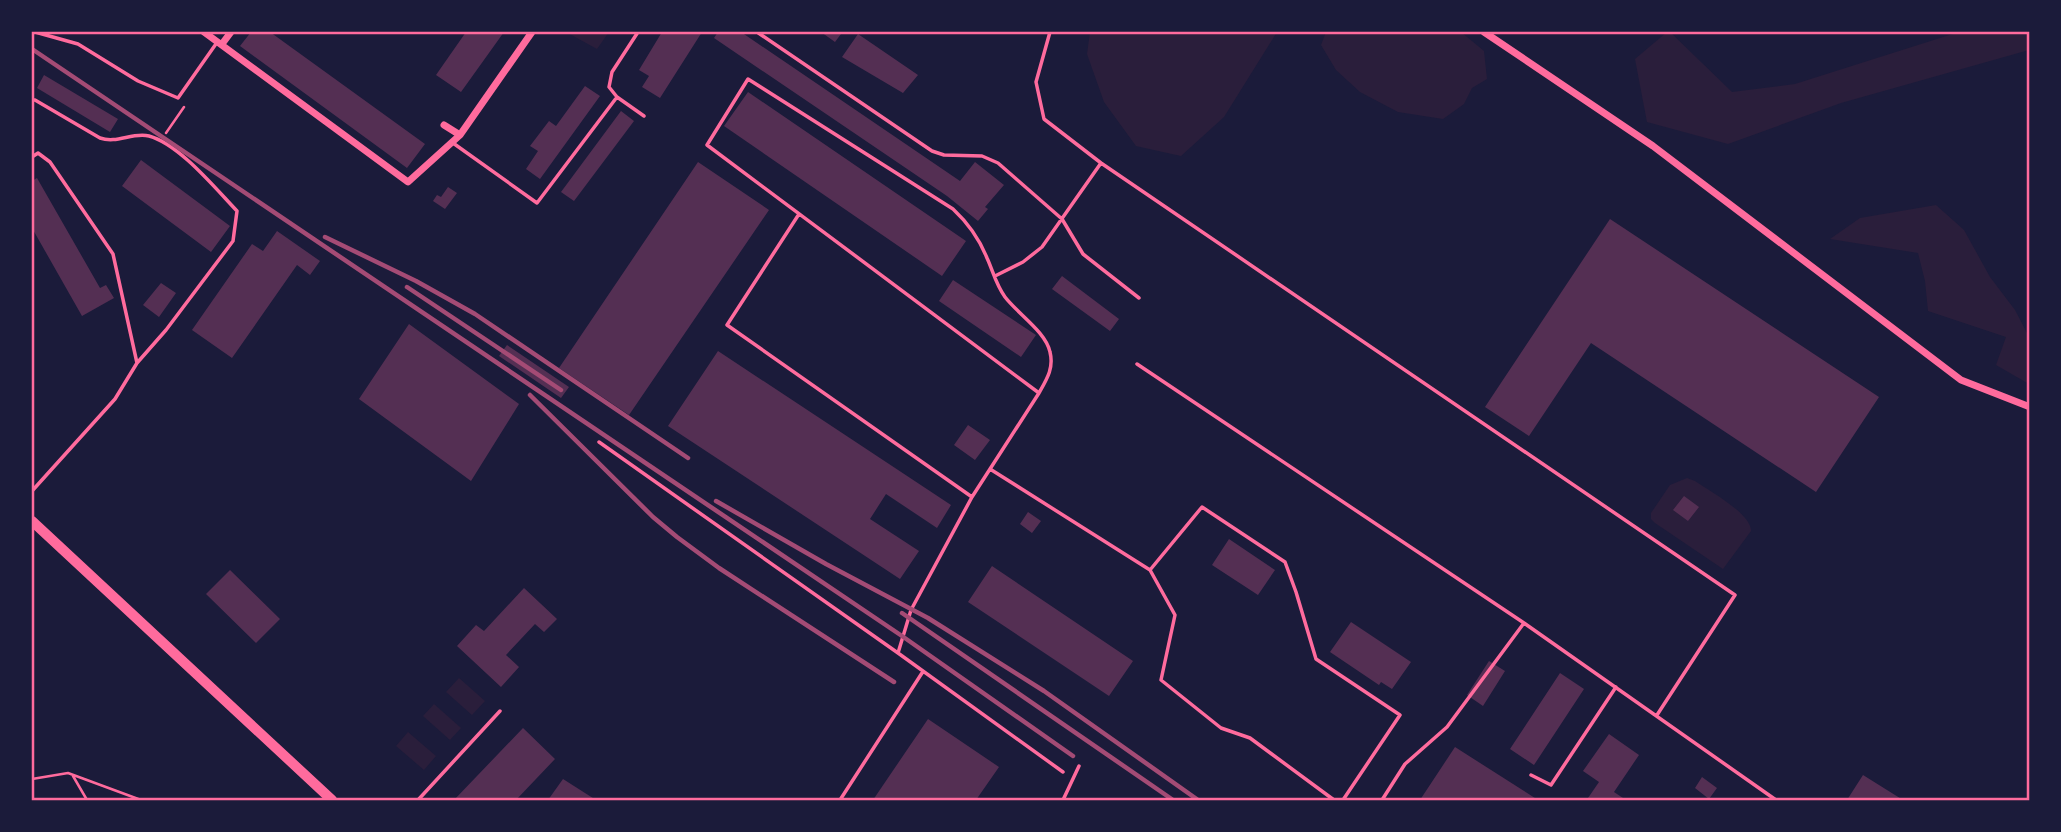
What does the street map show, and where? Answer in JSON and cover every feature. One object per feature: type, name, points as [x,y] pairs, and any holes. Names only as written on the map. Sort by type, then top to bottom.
[{"type":"main road","points":[[32,521],[332,800]]},
{"type":"street","points":[[204,32],[408,181],[460,135],[532,32]]},
{"type":"street","points":[[220,43],[231,32]]},
{"type":"street","points":[[1484,32],[1653,146],[1961,380],[2029,407]]},
{"type":"street","points":[[444,125],[460,135]]},
{"type":"lane","points":[[35,32],[78,44],[138,81],[178,98],[220,43]]},
{"type":"lane","points":[[638,32],[610,77],[609,87],[617,97],[644,116]]},
{"type":"lane","points":[[757,32],[932,151],[944,155],[971,154],[991,159],[1062,219],[1083,254],[1139,298]]},
{"type":"lane","points":[[1049,32],[1036,82],[1044,119],[1101,163],[1735,595],[1657,715]]},
{"type":"lane","points":[[898,653],[911,610],[972,497],[1039,393],[1051,370],[1049,348],[1046,341],[1004,296],[976,235],[953,209],[748,79],[707,145],[1039,393]]},
{"type":"lane","points":[[453,143],[537,202],[617,97]]},
{"type":"lane","points":[[32,100],[107,141],[139,135],[153,138],[186,159],[237,211],[233,241],[166,330],[137,363],[115,399],[32,491]]},
{"type":"lane","points":[[32,157],[38,153],[50,162],[113,254],[137,363]]},
{"type":"lane","points":[[994,276],[1023,262],[1042,247],[1101,163]]},
{"type":"lane","points":[[799,213],[727,325],[972,497]]},
{"type":"lane","points":[[1138,364],[1524,623],[1776,800]]},
{"type":"lane","points":[[599,442],[1063,772]]},
{"type":"lane","points":[[990,469],[1150,570],[1175,615],[1161,680],[1221,728],[1250,738],[1334,800]]},
{"type":"lane","points":[[1150,570],[1202,508],[1285,562],[1316,659],[1400,715],[1343,800]]},
{"type":"lane","points":[[1382,800],[1405,764],[1447,727],[1524,623]]},
{"type":"lane","points":[[840,800],[923,672]]},
{"type":"lane","points":[[1531,775],[1551,785],[1616,687]]},
{"type":"lane","points":[[418,800],[500,711]]},
{"type":"lane","points":[[1063,800],[1079,766]]},
{"type":"path","points":[[32,779],[68,774],[141,800]]},
{"type":"path","points":[[73,776],[87,800]]},
{"type":"shaded area","points":[[566,32],[609,32],[597,49]]},
{"type":"shaded area","points":[[1090,32],[1277,32],[1224,117],[1181,156],[1136,146],[1104,102],[1087,54]]},
{"type":"shaded area","points":[[1326,32],[1461,32],[1484,51],[1487,79],[1472,88],[1464,104],[1443,119],[1398,112],[1360,92],[1336,70],[1321,45]]},
{"type":"shaded area","points":[[1667,32],[1732,92],[1795,84],[1959,32],[2029,32],[2029,50],[1841,103],[1728,144],[1647,122],[1635,59]]},
{"type":"shaded area","points":[[1936,205],[1964,230],[1990,277],[2015,310],[2029,337],[2029,384],[1996,365],[2006,337],[1928,311],[1925,281],[1918,253],[1830,239],[1860,218]]},
{"type":"shaded area","points":[[1687,478],[1728,503],[1749,524],[1751,531],[1723,569],[1651,519],[1651,513],[1670,485]]},
{"type":"shaded area","points":[[459,678],[485,701],[472,715],[446,692]]},
{"type":"shaded area","points":[[434,704],[461,728],[450,740],[423,716]]},
{"type":"shaded area","points":[[408,732],[436,756],[424,770],[396,746]]},
{"type":"building","points":[[251,32],[270,32],[425,144],[407,168],[240,46]]},
{"type":"building","points":[[466,32],[504,32],[461,92],[436,75]]},
{"type":"building","points":[[662,32],[702,32],[660,98],[642,87],[649,76],[639,70]]},
{"type":"building","points":[[718,32],[741,32],[960,181],[975,162],[1004,185],[985,207],[988,209],[978,221],[947,196],[714,38]]},
{"type":"building","points":[[821,32],[838,32],[841,34],[835,42]]},
{"type":"building","points":[[858,34],[918,75],[903,93],[842,57]]},
{"type":"building","points":[[44,75],[118,119],[110,132],[37,88]]},
{"type":"building","points":[[585,86],[600,96],[540,179],[526,169],[538,151],[530,146],[549,121],[556,126]]},
{"type":"building","points":[[748,92],[966,241],[942,276],[724,126]]},
{"type":"building","points":[[621,111],[634,121],[574,201],[561,192]]},
{"type":"building","points":[[141,160],[230,226],[211,252],[122,186]]},
{"type":"building","points":[[698,162],[769,210],[629,415],[559,368]]},
{"type":"building","points":[[37,178],[100,288],[106,285],[114,298],[82,316],[32,228],[32,181]]},
{"type":"building","points":[[448,187],[457,193],[445,209],[433,201],[437,195],[441,197]]},
{"type":"building","points":[[1610,219],[1879,397],[1816,492],[1591,343],[1529,436],[1485,407]]},
{"type":"building","points":[[277,231],[320,261],[310,275],[297,265],[232,358],[192,330],[252,244],[263,251]]},
{"type":"building","points":[[1062,276],[1119,319],[1110,331],[1052,289]]},
{"type":"building","points":[[953,280],[1036,335],[1021,357],[939,301]]},
{"type":"building","points":[[161,283],[176,293],[159,317],[143,305]]},
{"type":"building","points":[[409,324],[519,404],[471,481],[359,399]]},
{"type":"building","points":[[507,345],[569,387],[561,398],[499,356]]},
{"type":"building","points":[[718,351],[951,505],[937,528],[886,494],[870,519],[919,551],[900,579],[668,426]]},
{"type":"building","points":[[968,425],[990,440],[975,460],[954,445]]},
{"type":"building","points":[[1684,496],[1699,507],[1688,521],[1673,510]]},
{"type":"building","points":[[1028,512],[1041,521],[1032,533],[1020,524]]},
{"type":"building","points":[[1229,539],[1275,570],[1258,595],[1212,565]]},
{"type":"building","points":[[992,566],[1133,661],[1109,696],[968,602]]},
{"type":"building","points":[[230,570],[280,619],[256,643],[206,594]]},
{"type":"building","points":[[524,588],[557,619],[544,632],[535,624],[506,655],[519,667],[501,687],[457,646],[476,625],[484,631]]},
{"type":"building","points":[[1351,622],[1411,662],[1392,689],[1381,682],[1379,685],[1330,652]]},
{"type":"building","points":[[1489,661],[1505,671],[1483,706],[1467,695]]},
{"type":"building","points":[[1560,673],[1584,689],[1534,765],[1510,749]]},
{"type":"building","points":[[928,719],[999,767],[976,800],[873,800]]},
{"type":"building","points":[[523,728],[555,759],[516,800],[454,800]]},
{"type":"building","points":[[1609,734],[1639,755],[1614,792],[1626,800],[1591,800],[1588,798],[1599,782],[1583,771]]},
{"type":"building","points":[[1455,747],[1538,800],[1420,800]]},
{"type":"building","points":[[1863,775],[1903,800],[1847,800]]},
{"type":"building","points":[[1702,777],[1717,788],[1709,799],[1695,788]]},
{"type":"building","points":[[563,779],[596,800],[548,800]]},
{"type":"railway","points":[[32,49],[902,636],[1073,756]]},
{"type":"railway","points":[[325,237],[416,281],[475,314],[688,458]]},
{"type":"railway","points":[[407,287],[561,390]]},
{"type":"railway","points":[[530,395],[653,517],[677,537],[719,568],[894,682]]},
{"type":"railway","points":[[716,501],[928,618],[1044,691],[1198,800]]},
{"type":"railway","points":[[902,613],[1173,800]]}]
